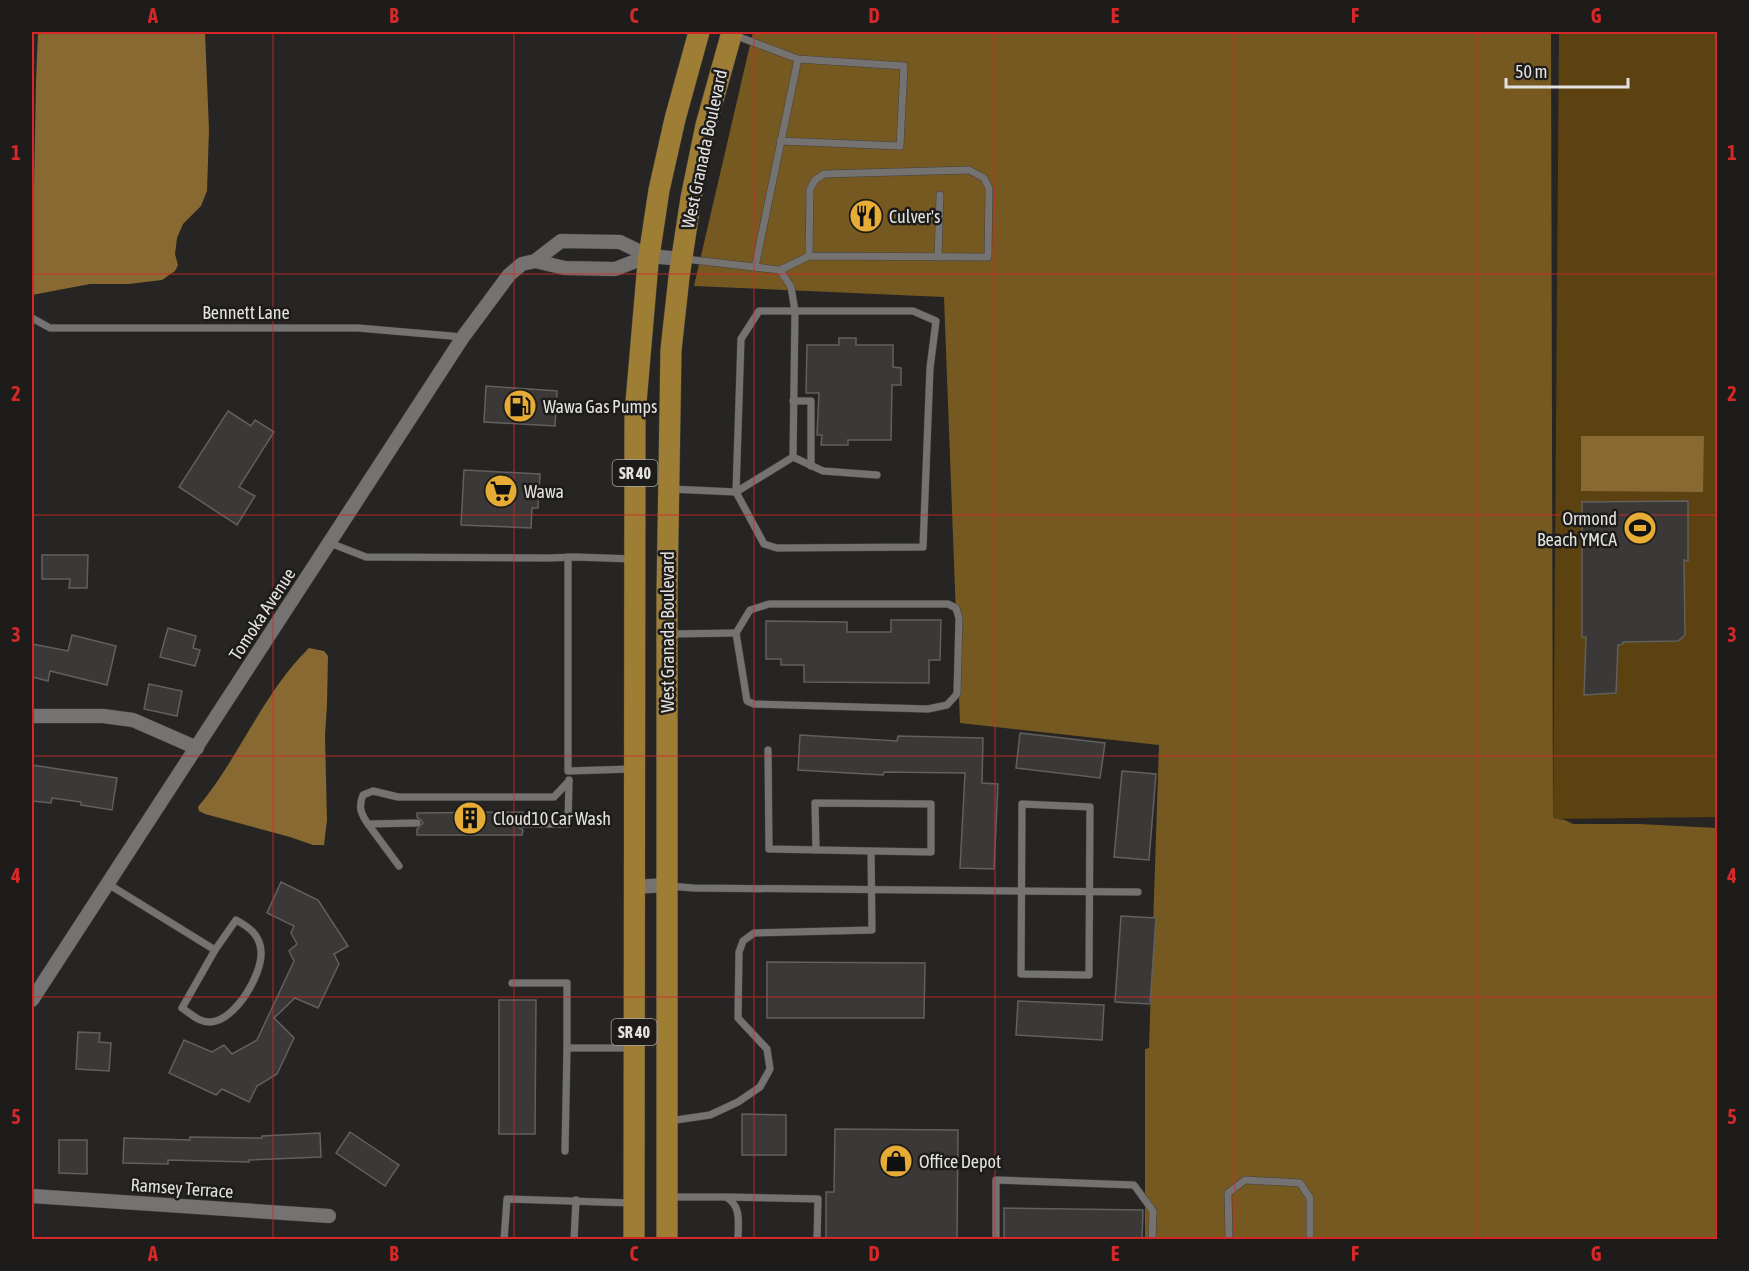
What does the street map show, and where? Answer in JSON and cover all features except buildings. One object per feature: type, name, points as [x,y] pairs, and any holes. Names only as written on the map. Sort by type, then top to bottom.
[{"type":"main road","name":"West Granada Boulevard","points":[[634,1239],[635,414],[649,256],[659,190],[675,118],[699,32]]},
{"type":"main road","name":"West Granada Boulevard","points":[[667,1239],[667,634],[671,350],[691,198],[706,125],[731,32]]},
{"type":"street","name":"Tomoka Avenue","points":[[32,1000],[463,337],[509,275],[522,264],[535,261],[561,241],[620,242],[649,256],[682,259]]},
{"type":"street","name":"Tomoka Avenue","points":[[535,261],[565,268],[615,269],[649,256]]},
{"type":"street","points":[[32,716],[103,717],[133,720],[197,748]]},
{"type":"street","points":[[634,887],[666,885]]},
{"type":"street","name":"Ramsey Terrace","points":[[32,1196],[329,1216]]},
{"type":"lane","points":[[731,32],[798,58],[904,66],[900,146],[780,141]]},
{"type":"lane","points":[[755,267],[798,58]]},
{"type":"lane","points":[[682,259],[780,270],[809,256],[988,257],[990,188],[984,178],[969,170],[824,174],[815,180],[810,189],[809,256]]},
{"type":"lane","points":[[938,257],[940,195]]},
{"type":"lane","points":[[780,270],[791,287],[795,310],[793,457]]},
{"type":"lane","points":[[759,311],[913,311],[936,321],[930,368],[923,547],[777,548],[764,544],[736,492],[741,339],[759,311]]},
{"type":"lane","name":"Bennett Lane","points":[[32,318],[50,328],[358,328],[463,337]]},
{"type":"lane","points":[[793,401],[811,401],[811,465]]},
{"type":"lane","points":[[668,489],[736,492],[793,457]]},
{"type":"lane","points":[[793,457],[823,471],[877,475]]},
{"type":"lane","points":[[330,543],[366,557],[635,559]]},
{"type":"lane","points":[[523,824],[568,824],[568,557]]},
{"type":"lane","points":[[769,604],[948,604],[956,608],[959,618],[957,694],[947,705],[928,709],[754,704],[747,701],[736,633],[750,610],[769,604]]},
{"type":"lane","points":[[667,634],[736,633]]},
{"type":"lane","points":[[768,750],[770,849],[816,850],[931,852],[931,804],[815,802],[816,850]]},
{"type":"lane","points":[[568,771],[635,769]]},
{"type":"lane","points":[[399,866],[362,815],[359,804],[363,795],[373,791],[398,798],[554,797],[568,781]]},
{"type":"lane","points":[[1022,804],[1090,807],[1090,891],[1089,975],[1021,974],[1022,804]]},
{"type":"lane","points":[[368,824],[417,823]]},
{"type":"lane","points":[[667,1121],[710,1115],[738,1102],[760,1087],[770,1069],[767,1049],[738,1018],[739,952],[743,941],[754,933],[872,930],[871,851]]},
{"type":"lane","points":[[108,884],[215,950]]},
{"type":"lane","points":[[666,885],[693,888],[1138,892]]},
{"type":"lane","points":[[236,920],[251,928],[257,937],[261,950],[260,968],[235,1010],[220,1020],[210,1022],[199,1020],[182,1008],[215,950],[236,920]]},
{"type":"lane","points":[[512,983],[567,982],[565,1151]]},
{"type":"lane","points":[[567,1048],[634,1048]]},
{"type":"lane","points":[[1229,1239],[1228,1193],[1245,1179],[1300,1183],[1310,1198],[1310,1239]]},
{"type":"lane","points":[[996,1239],[996,1180],[1134,1185],[1153,1211],[1152,1239]]},
{"type":"lane","points":[[667,1197],[818,1199],[818,1239]]},
{"type":"lane","points":[[726,1197],[734,1202],[738,1212],[738,1239]]},
{"type":"lane","points":[[504,1239],[507,1199],[634,1203]]},
{"type":"lane","points":[[574,1239],[576,1200]]},
{"type":"shaded area","points":[[38,32],[205,32],[209,130],[207,191],[201,206],[183,224],[177,238],[175,254],[178,265],[175,271],[162,280],[129,284],[90,284],[32,295]]},
{"type":"shaded area","points":[[753,32],[1551,32],[1553,818],[1573,824],[1639,824],[1717,828],[1717,1239],[1145,1239],[1145,1049],[1149,1048],[1159,745],[960,723],[944,297],[694,286]]},
{"type":"shaded area","name":"Ormond Beach YMCA","points":[[1559,32],[1717,32],[1717,817],[1553,819]]},
{"type":"shaded area","points":[[1581,436],[1704,436],[1703,492],[1581,491]]},
{"type":"shaded area","points":[[309,648],[324,651],[328,656],[325,736],[327,820],[324,845],[313,845],[205,814],[199,811],[198,807],[226,768],[264,705]]},
{"type":"place","name":"Culver's","points":[[866,216]]},
{"type":"place","name":"Wawa Gas Pumps","points":[[520,406]]},
{"type":"place","name":"Wawa","points":[[501,491]]},
{"type":"place","name":"Ormond Beach YMCA","points":[[1640,528]]},
{"type":"place","name":"Cloud10 Car Wash","points":[[470,818]]},
{"type":"place","name":"Office Depot","points":[[896,1161]]}]
